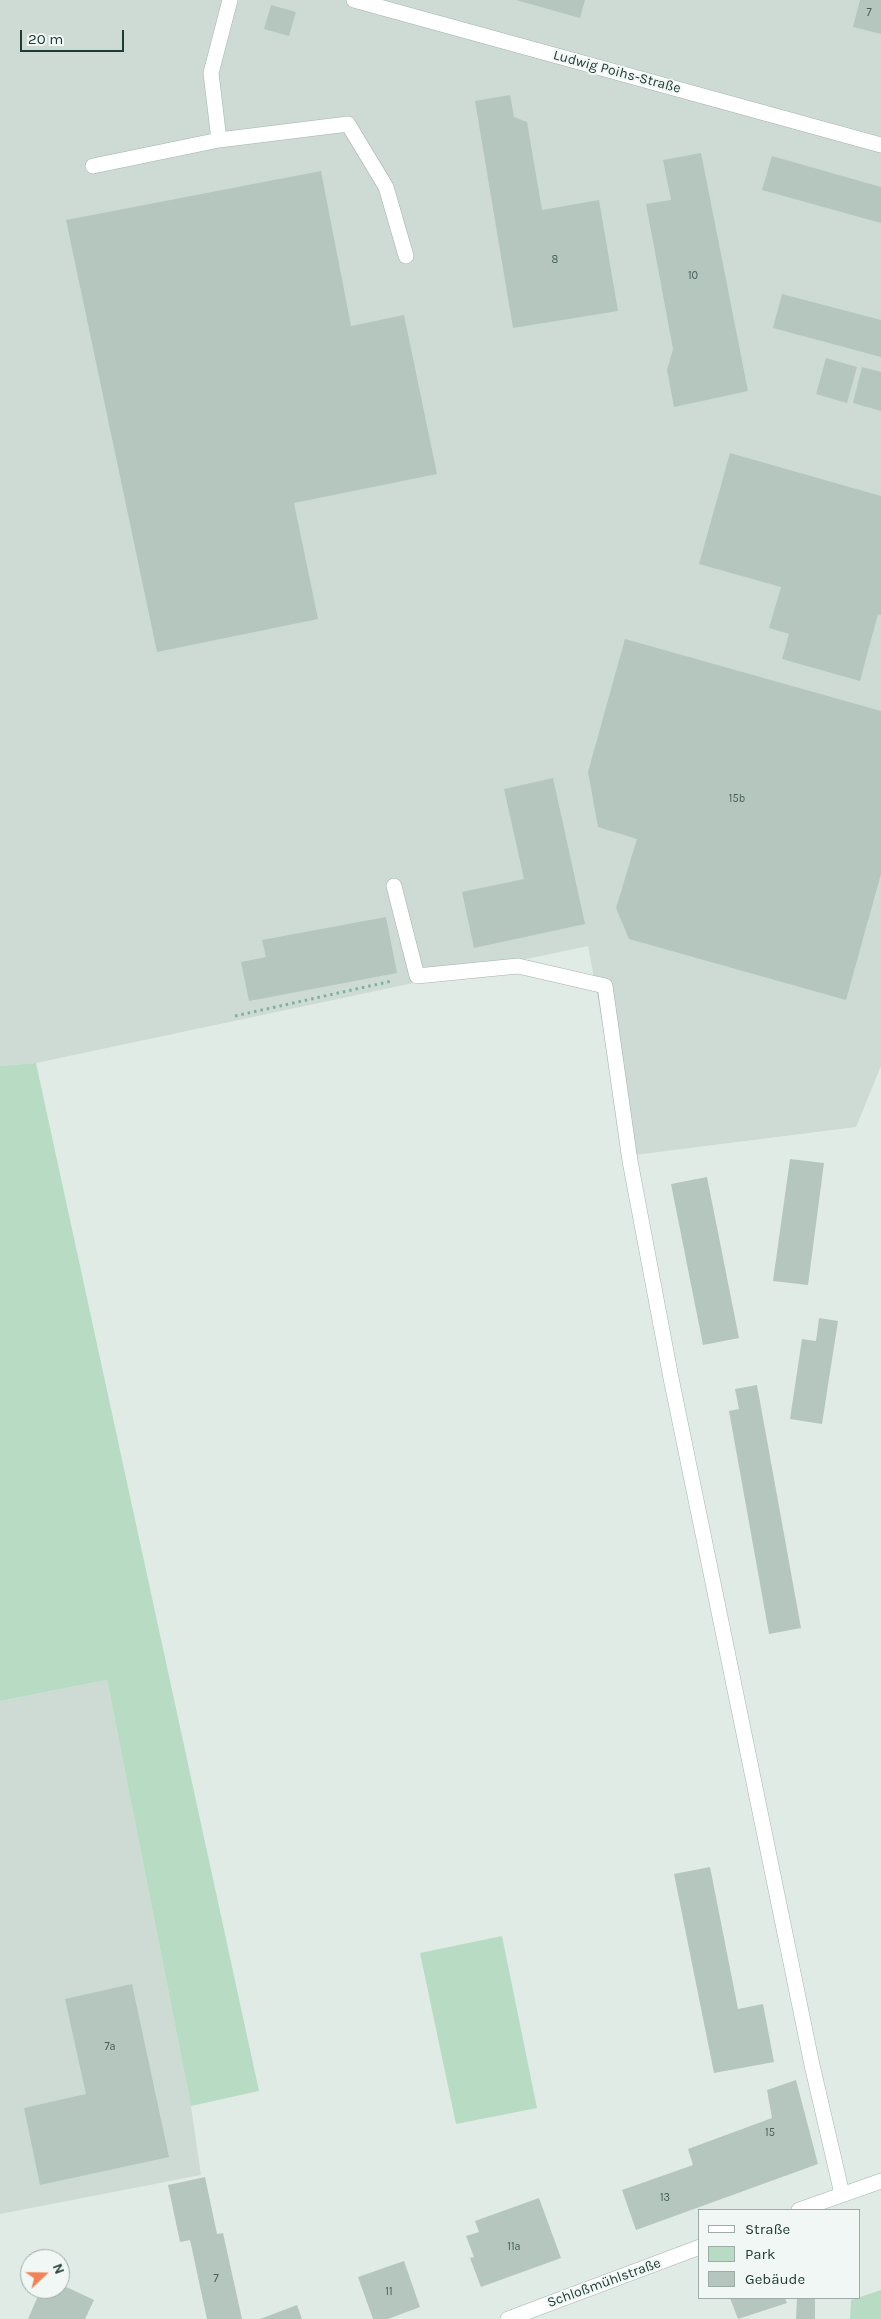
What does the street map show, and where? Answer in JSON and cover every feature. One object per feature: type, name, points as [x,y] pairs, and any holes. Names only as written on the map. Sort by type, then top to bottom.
[{"type":"street","points":[[219,140],[211,73],[230,0]]},
{"type":"street","name":"Ludwig Poihs-Straße","points":[[354,0],[881,144]]},
{"type":"street","points":[[93,166],[219,140],[348,124],[386,187],[406,256]]},
{"type":"street","points":[[394,886],[417,976],[518,966],[605,986],[630,1161],[673,1387],[812,2065],[842,2194]]},
{"type":"street","points":[[802,2209],[881,2181]]},
{"type":"street","name":"Schloßmühlstraße","points":[[508,2319],[698,2248]]},
{"type":"path","points":[[235,1016],[417,976]]},
{"type":"shaded area","points":[[0,0],[881,0],[881,1066],[856,1127],[627,1156],[588,946],[36,1063],[0,1066]]},
{"type":"shaded area","points":[[107,1680],[191,2106],[201,2175],[0,2214],[0,1701]]},
{"type":"green space","points":[[36,1063],[259,2091],[191,2106],[107,1680],[0,1701],[0,1066]]},
{"type":"green space","points":[[502,1936],[537,2108],[456,2124],[420,1953]]},
{"type":"green space","points":[[881,2290],[881,2319],[850,2319],[851,2300],[861,2299],[861,2297]]},
{"type":"building","points":[[516,0],[585,0],[580,18]]},
{"type":"building","points":[[860,0],[881,0],[881,34],[853,27]]},
{"type":"building","points":[[271,5],[296,12],[289,36],[264,29]]},
{"type":"building","points":[[510,95],[514,117],[527,122],[542,210],[599,200],[618,311],[513,328],[475,101]]},
{"type":"building","points":[[701,153],[748,391],[674,407],[667,370],[673,349],[646,204],[671,200],[663,160]]},
{"type":"building","points":[[772,156],[881,187],[881,223],[762,190]]},
{"type":"building","points":[[321,171],[351,326],[404,315],[437,474],[294,503],[318,619],[157,652],[66,220]]},
{"type":"building","points":[[782,294],[881,320],[881,357],[773,328]]},
{"type":"building","points":[[826,358],[857,367],[847,403],[816,394]]},
{"type":"building","points":[[862,367],[881,372],[881,411],[853,403]]},
{"type":"building","points":[[730,453],[881,496],[881,615],[878,614],[860,681],[782,659],[789,634],[769,628],[781,587],[699,564]]},
{"type":"building","points":[[625,639],[881,711],[881,874],[846,1000],[629,939],[616,908],[637,839],[598,827],[588,772]]},
{"type":"building","points":[[553,778],[585,924],[474,948],[462,892],[524,879],[504,789]]},
{"type":"building","points":[[386,917],[397,973],[249,1001],[241,962],[266,957],[262,940]]},
{"type":"building","points":[[790,1159],[824,1163],[808,1285],[773,1281]]},
{"type":"building","points":[[707,1177],[739,1338],[703,1345],[671,1184]]},
{"type":"building","points":[[819,1318],[838,1321],[822,1424],[790,1419],[802,1339],[816,1341]]},
{"type":"building","points":[[757,1385],[801,1628],[769,1634],[729,1411],[739,1409],[735,1389]]},
{"type":"building","points":[[710,1867],[738,2009],[763,2004],[774,2062],[714,2073],[674,1874]]},
{"type":"building","points":[[132,1984],[169,2157],[40,2185],[24,2108],[86,2094],[65,1999]]},
{"type":"building","points":[[796,2080],[818,2164],[636,2230],[622,2190],[693,2165],[688,2149],[772,2118],[767,2090]]},
{"type":"building","points":[[205,2177],[217,2234],[223,2233],[242,2319],[207,2319],[190,2240],[180,2242],[168,2185]]},
{"type":"building","points":[[539,2198],[561,2258],[481,2287],[470,2258],[474,2257],[466,2236],[479,2232],[475,2221]]},
{"type":"building","points":[[404,2261],[420,2307],[388,2319],[373,2319],[358,2277]]},
{"type":"building","points":[[70,2289],[94,2300],[85,2319],[28,2319],[37,2299],[70,2299]]},
{"type":"building","points":[[730,2299],[785,2299],[787,2303],[738,2319]]},
{"type":"building","points":[[797,2299],[815,2299],[815,2319],[796,2319]]},
{"type":"building","points":[[297,2305],[302,2319],[260,2319]]}]
